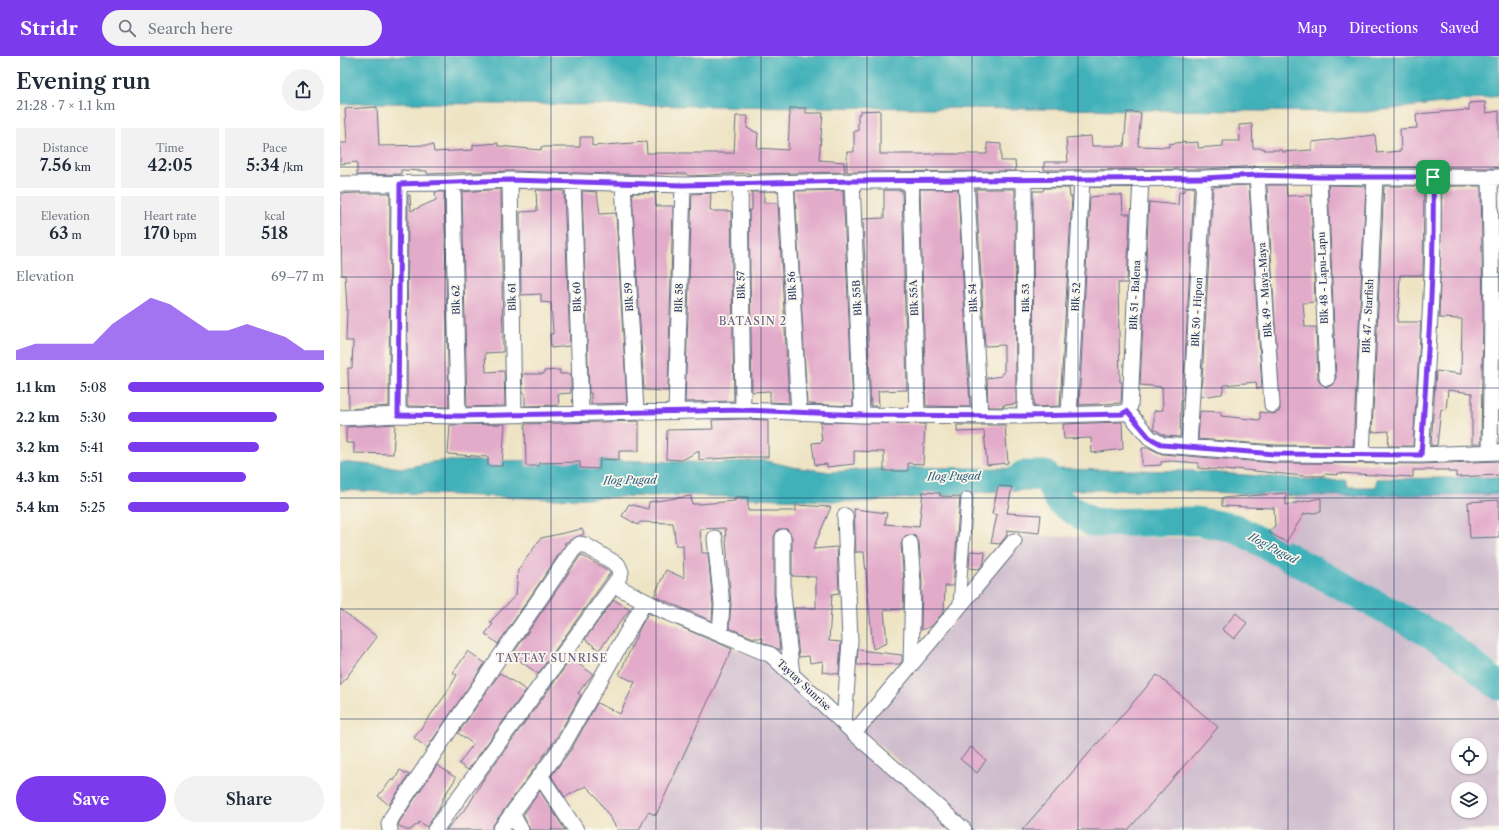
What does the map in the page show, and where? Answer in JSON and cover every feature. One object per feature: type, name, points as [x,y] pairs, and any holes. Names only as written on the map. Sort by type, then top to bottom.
[{"type":"street","points":[[340,184],[453,183],[510,180],[683,185],[852,181],[1204,178],[1257,175],[1319,177],[1494,177],[1492,313],[1495,452],[1421,455],[1275,454],[1163,445],[1150,438],[1127,411],[1122,414],[980,416],[917,414],[862,415],[743,410],[581,412],[458,416],[398,415],[340,418]]},
{"type":"street","name":"Blk 49 - Maya-Maya","points":[[1257,175],[1272,405]]},
{"type":"street","name":"Blk 48 - Lapu-Lapu","points":[[1319,177],[1327,378]]},
{"type":"street","name":"Blk 47 - Starfish","points":[[1362,454],[1375,177]]},
{"type":"street","points":[[1421,455],[1434,213],[1433,177]]},
{"type":"street","name":"Blk 51 - Balena","points":[[1127,411],[1130,406],[1141,178]]},
{"type":"street","name":"Blk 50 - Hipon","points":[[1189,446],[1204,178]]},
{"type":"street","name":"Blk 52","points":[[1069,415],[1082,179]]},
{"type":"street","name":"Blk 61","points":[[510,180],[514,414]]},
{"type":"street","name":"Blk 54","points":[[966,180],[980,416]]},
{"type":"street","name":"Blk 53","points":[[1024,180],[1026,416]]},
{"type":"street","name":"Blk 55B","points":[[852,181],[862,415]]},
{"type":"street","name":"Blk 55A","points":[[911,181],[917,414]]},
{"type":"street","name":"Blk 60","points":[[574,182],[581,412]]},
{"type":"street","name":"Blk 62","points":[[453,183],[458,416]]},
{"type":"street","name":"Blk 56","points":[[786,183],[799,412]]},
{"type":"street","points":[[398,415],[400,184]]},
{"type":"street","name":"Blk 59","points":[[623,184],[636,411]]},
{"type":"street","name":"Blk 57","points":[[740,184],[743,410]]},
{"type":"street","name":"Blk 58","points":[[676,411],[683,185]]},
{"type":"street","points":[[959,605],[967,498]]},
{"type":"street","points":[[845,516],[850,640],[849,728]]},
{"type":"street","points":[[783,537],[783,594],[792,675]]},
{"type":"street","points":[[715,538],[722,605],[720,633]]},
{"type":"street","points":[[849,728],[911,664],[1014,541]]},
{"type":"street","points":[[910,542],[913,583],[911,664]]},
{"type":"street","points":[[390,830],[389,824],[392,817],[576,546],[580,544],[585,545],[618,565],[621,572],[614,585],[435,830]]},
{"type":"street","name":"Taytay Sunrise","points":[[614,585],[645,602],[771,655],[849,728],[964,830]]},
{"type":"street","points":[[500,830],[541,777],[563,745],[645,602]]},
{"type":"street","points":[[541,777],[576,830]]},
{"type":"street","points":[[512,814],[521,830]]},
{"type":"shaded area","points":[[1499,494],[1499,666],[1438,623],[1265,533],[1296,496]]},
{"type":"shaded area","points":[[1025,536],[1239,538],[1451,651],[1499,695],[1499,830],[976,830],[863,731]]},
{"type":"shaded area","points":[[664,620],[770,663],[955,830],[617,830],[587,783]]},
{"type":"water","points":[[340,56],[1499,56],[1499,96],[1366,112],[388,103],[340,104]]},
{"type":"water","points":[[599,460],[725,463],[764,460],[792,467],[830,472],[904,467],[1192,471],[1328,481],[1345,480],[1348,487],[1376,487],[1376,479],[1499,477],[1499,494],[1296,496],[1166,490],[1009,490],[859,502],[680,495],[549,499],[340,490],[340,462],[404,468],[438,461]]},
{"type":"building","points":[[1485,102],[1486,113],[1499,111],[1499,168],[1257,166],[1204,169],[1044,170],[1044,162],[1068,162],[1066,138],[1091,136],[1092,146],[1124,146],[1127,112],[1141,113],[1138,146],[1169,147],[1169,144],[1198,142],[1198,148],[1223,146],[1223,141],[1240,141],[1239,125],[1252,124],[1253,148],[1264,148],[1264,150],[1282,150],[1282,152],[1312,150],[1312,142],[1375,135],[1377,153],[1401,151],[1400,129],[1417,128],[1416,114],[1469,110],[1469,103]]},
{"type":"building","points":[[377,107],[379,146],[433,145],[434,152],[473,150],[473,145],[498,143],[498,146],[541,150],[541,147],[580,147],[580,137],[592,137],[592,146],[646,142],[647,153],[734,153],[736,116],[748,116],[747,128],[758,133],[757,148],[788,150],[790,108],[806,108],[806,113],[823,113],[819,160],[844,162],[845,172],[748,173],[689,176],[686,174],[654,173],[654,175],[510,171],[427,174],[427,171],[401,170],[401,174],[357,175],[357,162],[340,164],[340,143],[347,143],[345,109]]},
{"type":"building","points":[[880,110],[880,154],[987,154],[987,143],[1001,144],[1001,161],[1015,161],[1016,171],[847,172],[847,152],[854,152],[854,131],[858,131],[858,114],[860,114],[860,111]]},
{"type":"building","points":[[1249,185],[1262,388],[1257,389],[1256,382],[1224,385],[1222,394],[1201,397],[1213,187]]},
{"type":"building","points":[[1267,185],[1286,185],[1287,196],[1311,195],[1315,302],[1303,303],[1305,327],[1316,327],[1318,379],[1320,383],[1327,387],[1332,385],[1336,378],[1328,185],[1366,186],[1353,446],[1275,445],[1198,439],[1200,411],[1221,412],[1221,416],[1260,420],[1260,412],[1273,414],[1279,412],[1280,409]]},
{"type":"building","points":[[1384,186],[1424,186],[1423,275],[1400,275],[1400,298],[1397,322],[1421,322],[1413,446],[1388,446],[1389,431],[1372,432]]},
{"type":"building","points":[[1442,186],[1481,186],[1483,313],[1481,444],[1472,444],[1472,393],[1448,390],[1446,410],[1441,409],[1437,445],[1431,446],[1436,371],[1461,374],[1462,319],[1439,318]]},
{"type":"building","points":[[1185,187],[1194,187],[1180,437],[1166,436],[1154,429],[1154,411],[1163,410],[1162,387],[1140,385],[1149,202],[1178,205],[1179,192],[1185,191]]},
{"type":"building","points":[[1044,188],[1069,188],[1070,197],[1072,197],[1060,406],[1034,407],[1033,191],[1043,191]]},
{"type":"building","points":[[501,189],[503,352],[485,353],[486,372],[504,371],[505,406],[467,407],[462,192]]},
{"type":"building","points":[[920,189],[958,189],[970,407],[926,406]]},
{"type":"building","points":[[976,189],[1015,189],[1016,404],[1003,405],[1004,407],[988,407],[987,378],[1002,376],[1002,373],[1004,373],[1004,345],[985,346]]},
{"type":"building","points":[[536,190],[564,191],[570,346],[551,348],[550,334],[553,334],[551,303],[541,302],[541,294],[521,295],[520,212],[537,211]]},
{"type":"building","points":[[843,190],[853,406],[807,404],[795,191]]},
{"type":"building","points":[[884,190],[902,190],[907,390],[878,391],[879,406],[871,406],[863,219],[884,218]]},
{"type":"building","points":[[582,191],[597,192],[600,214],[616,213],[627,403],[591,404],[591,393],[589,393]]},
{"type":"building","points":[[435,192],[444,192],[449,407],[407,406],[408,195],[410,195],[411,211],[436,200]]},
{"type":"building","points":[[752,192],[764,192],[764,203],[778,203],[789,403],[770,402],[770,391],[752,392],[749,210],[752,210]]},
{"type":"building","points":[[390,193],[389,406],[349,409],[348,368],[352,368],[353,341],[346,341],[347,309],[345,275],[342,275],[340,194]]},
{"type":"building","points":[[632,193],[655,193],[656,206],[673,206],[668,391],[644,390]]},
{"type":"building","points":[[711,193],[710,211],[731,211],[734,401],[685,402],[692,194]]},
{"type":"building","points":[[1122,195],[1123,214],[1130,214],[1127,283],[1118,283],[1120,382],[1122,382],[1121,403],[1079,405],[1090,197]]},
{"type":"building","points":[[560,370],[560,374],[571,374],[571,393],[558,394],[559,405],[525,406],[525,393],[523,393],[522,374],[544,374],[544,371]]},
{"type":"building","points":[[712,420],[768,420],[768,457],[739,457],[699,460],[699,451],[682,460],[666,459],[667,430],[713,429]]},
{"type":"building","points":[[639,421],[639,451],[619,451],[619,460],[600,459],[599,469],[580,468],[580,462],[539,463],[539,466],[526,466],[525,424]]},
{"type":"building","points":[[820,422],[925,424],[923,464],[908,463],[908,471],[884,471],[884,452],[854,451],[854,464],[827,467],[827,464],[815,465],[812,443],[822,442]]},
{"type":"building","points":[[1122,422],[1123,449],[1092,453],[1091,438],[1064,439],[1063,424]]},
{"type":"building","points":[[395,424],[393,454],[354,453],[354,443],[346,443],[346,427]]},
{"type":"building","points":[[505,424],[502,466],[488,466],[488,457],[448,454],[450,425]]},
{"type":"building","points":[[957,425],[1005,425],[1008,463],[987,465],[984,431],[957,432]]},
{"type":"building","points":[[1142,448],[1149,448],[1162,454],[1275,463],[1421,464],[1499,461],[1499,475],[1456,477],[1456,472],[1448,472],[1448,470],[1413,470],[1413,477],[1338,473],[1338,475],[1324,474],[1324,476],[1304,476],[1235,469],[1235,471],[1198,468],[1198,463],[1171,461],[1161,462],[1161,465],[1142,466]]},
{"type":"building","points":[[998,486],[1012,487],[1007,513],[1041,515],[1039,533],[1007,530],[1007,535],[1000,544],[991,543],[997,515],[992,514]]},
{"type":"building","points":[[923,492],[940,493],[940,496],[960,497],[953,586],[945,586],[944,611],[932,626],[921,630],[922,583],[919,542],[914,535],[905,536],[901,544],[904,583],[903,609],[884,610],[887,643],[873,649],[864,552],[856,553],[854,509],[887,513],[885,524],[919,527]]},
{"type":"building","points":[[1286,493],[1286,505],[1321,498],[1321,512],[1304,514],[1286,542],[1268,532],[1275,526],[1274,508],[1222,506],[1222,498]]},
{"type":"building","points":[[691,496],[692,504],[735,501],[735,497],[748,497],[748,511],[796,511],[796,505],[831,507],[813,549],[837,547],[839,593],[832,594],[829,641],[841,642],[839,674],[822,672],[823,661],[810,663],[809,656],[799,657],[794,608],[816,608],[816,577],[792,576],[792,537],[787,529],[778,529],[774,537],[774,594],[780,650],[762,642],[763,638],[754,638],[729,628],[731,604],[725,528],[700,529],[702,553],[708,553],[713,605],[712,621],[654,596],[666,570],[684,578],[683,545],[676,546],[673,523],[640,522],[638,525],[622,516],[629,504],[648,509],[649,502]]},
{"type":"building","points":[[1499,500],[1499,537],[1470,538],[1468,502]]},
{"type":"building","points":[[582,529],[584,534],[564,543],[566,544],[498,644],[485,634],[493,624],[490,622],[516,595],[518,570],[541,538]]},
{"type":"building","points":[[970,551],[985,552],[984,563],[979,569],[969,568]]},
{"type":"building","points":[[581,555],[611,572],[538,674],[512,655]]},
{"type":"building","points":[[614,600],[630,609],[599,650],[585,639]]},
{"type":"building","points":[[340,609],[377,637],[340,686]]},
{"type":"building","points":[[648,613],[732,649],[656,815],[648,812],[639,830],[618,830],[596,796],[586,786],[565,797],[551,776],[571,750],[597,703],[620,714],[635,682],[619,675]]},
{"type":"building","points":[[1236,613],[1247,623],[1234,639],[1222,629]]},
{"type":"building","points":[[858,650],[902,655],[902,661],[900,664],[857,665]]},
{"type":"building","points":[[468,651],[485,663],[427,748],[414,738],[446,694],[457,675],[453,673]]},
{"type":"building","points":[[571,659],[593,674],[578,693],[581,695],[555,740],[493,825],[491,830],[446,830],[468,806],[483,780]]},
{"type":"building","points":[[500,673],[526,690],[468,770],[459,764],[473,744],[458,733]]},
{"type":"building","points":[[1157,675],[1218,727],[1128,830],[1022,830]]},
{"type":"building","points":[[971,747],[986,760],[977,773],[960,759]]},
{"type":"building","points":[[437,765],[456,778],[427,827],[420,822],[410,830],[406,830],[398,825]]},
{"type":"building","points":[[400,770],[409,775],[389,805],[378,796],[392,779],[394,781]]},
{"type":"building","points":[[540,791],[565,830],[530,830],[523,815]]},
{"type":"waterway","name":"Ilog Pugad","points":[[1023,475],[1045,475],[1060,502],[1093,523],[1196,521],[1235,528],[1442,640],[1499,686]]},
{"type":"district","name":"BATASIN 2","points":[[753,321]]},
{"type":"district","name":"TAYTAY SUNRISE","points":[[552,658]]},
{"type":"route","points":[[1257,175],[1319,177],[1433,177],[1434,213],[1421,455],[1275,454],[1163,445],[1150,438],[1127,411],[1122,414],[1026,416],[917,414],[862,415],[743,410],[581,412],[458,416],[398,415],[400,184],[510,180],[683,185],[852,181],[1204,178],[1257,175]]}]
